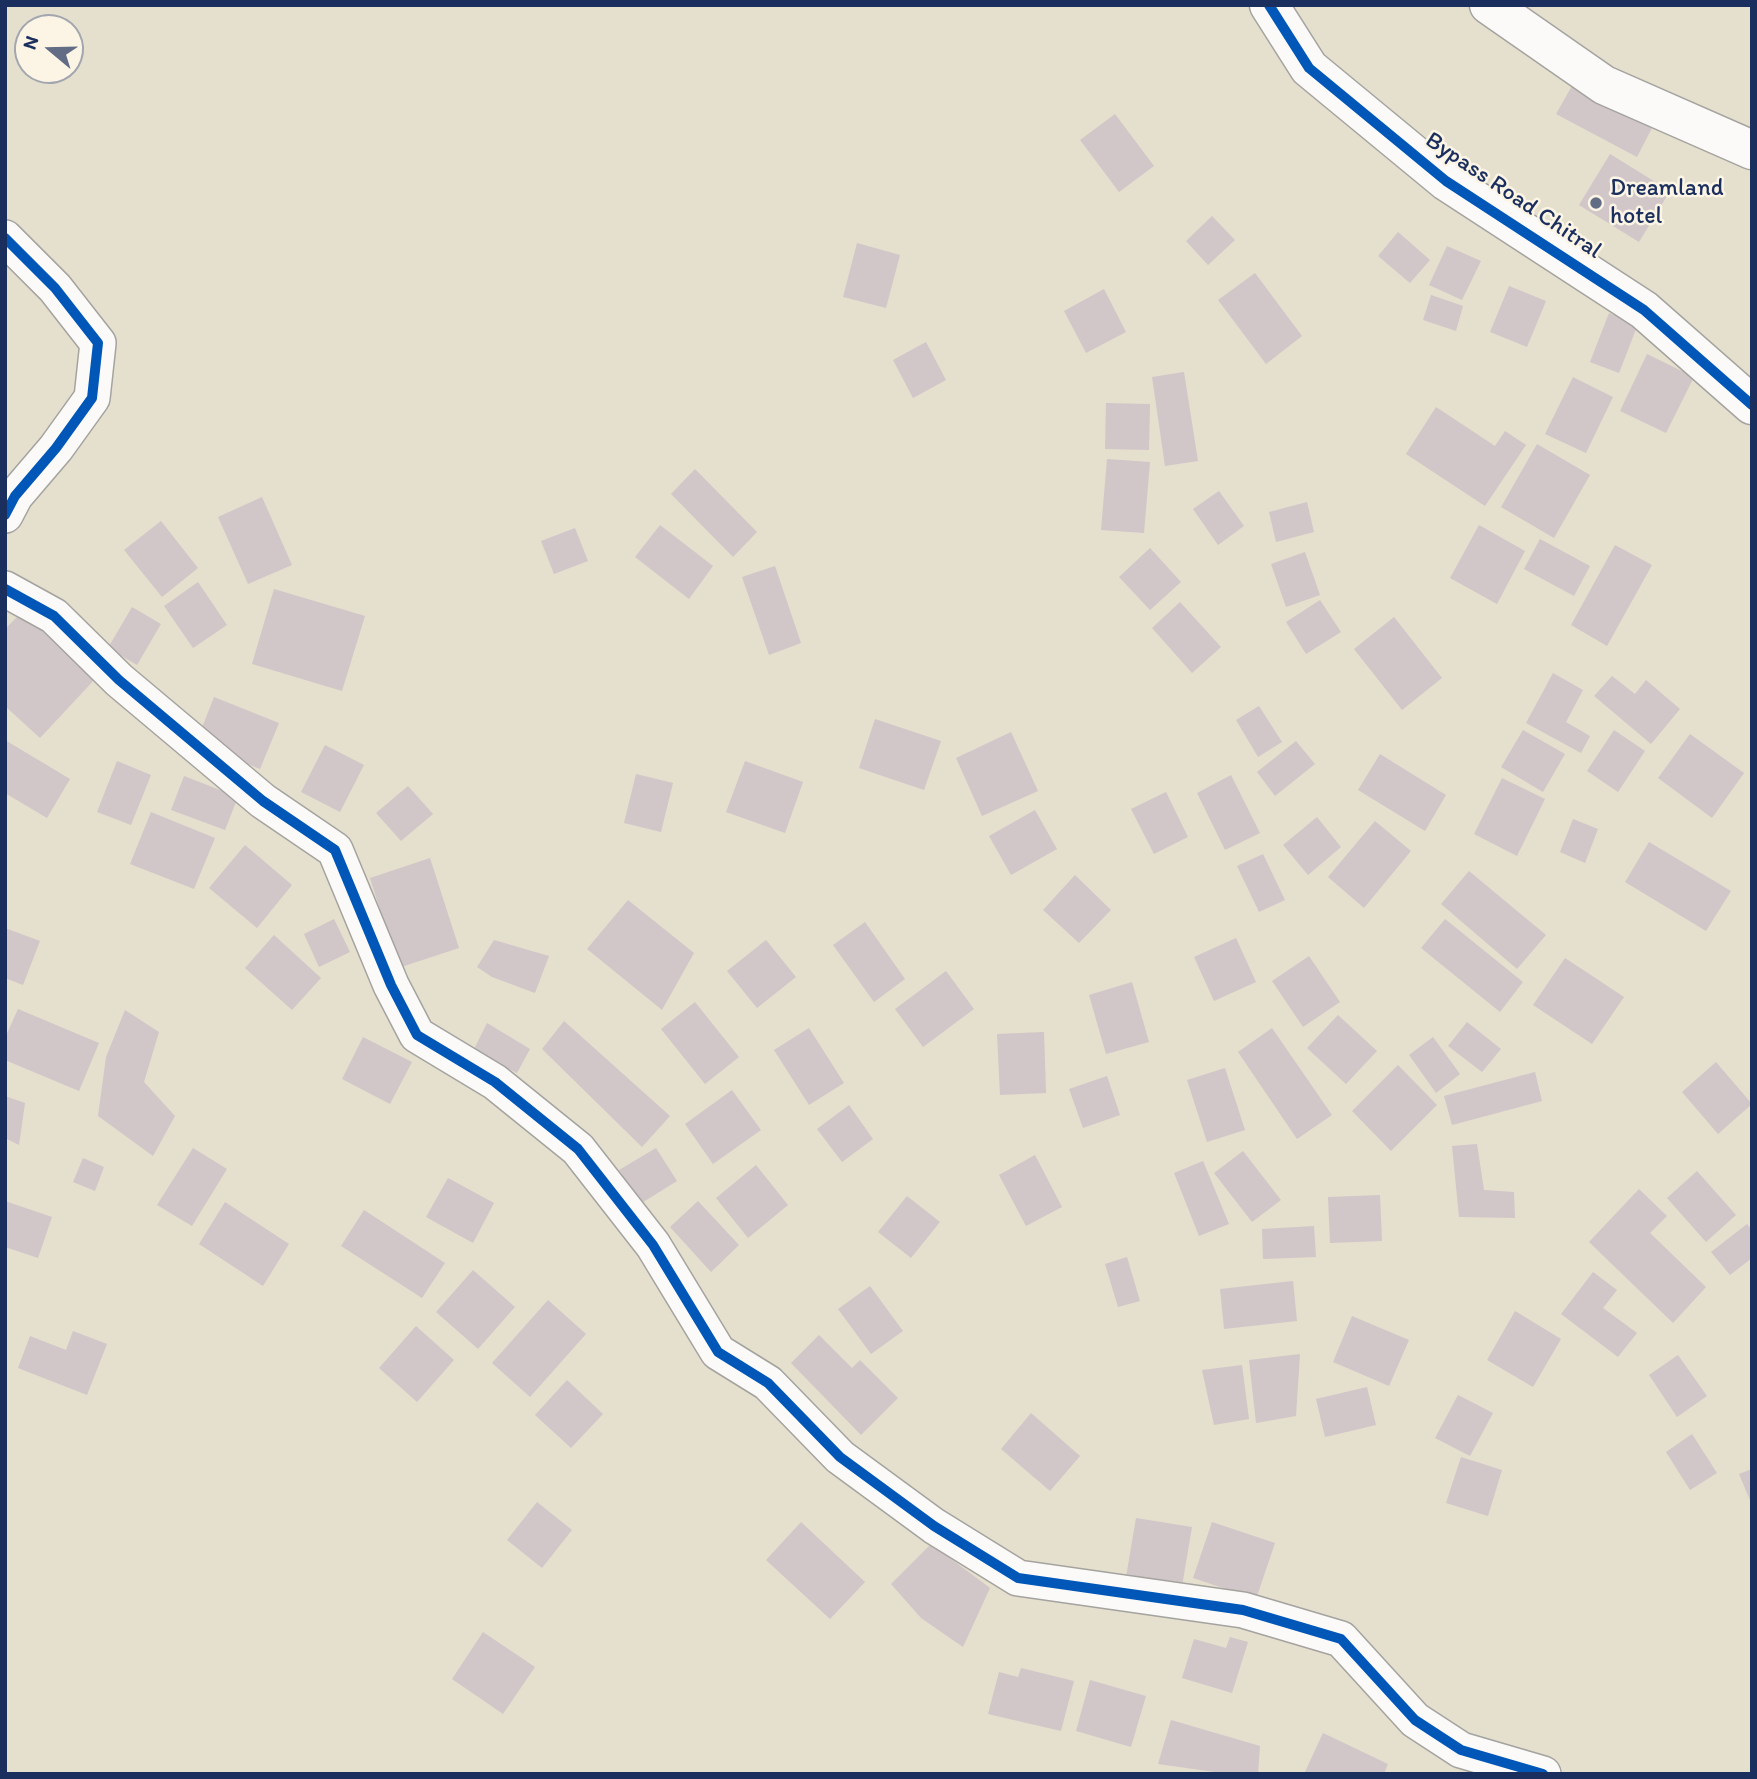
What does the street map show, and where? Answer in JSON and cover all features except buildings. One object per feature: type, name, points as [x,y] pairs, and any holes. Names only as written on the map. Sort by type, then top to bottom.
[{"type":"street","name":"Bypass Road Chitral","points":[[1269,5],[1309,68],[1319,77],[1446,181],[1644,310],[1752,405]]},
{"type":"street","points":[[1489,5],[1604,85],[1752,150]]},
{"type":"street","points":[[5,238],[55,288],[98,343],[92,398],[56,448],[15,496],[5,515]]},
{"type":"street","points":[[5,589],[54,616],[119,680],[263,801],[335,850],[391,985],[417,1035],[495,1082],[578,1149],[653,1245],[718,1352],[768,1383],[840,1457],[934,1526],[1018,1578],[1243,1610],[1341,1639],[1415,1720],[1461,1751],[1543,1774]]},
{"type":"cycle path","points":[[1269,5],[1309,68],[1446,181],[1644,310],[1752,405]]},
{"type":"cycle path","points":[[5,238],[55,288],[98,343],[92,398],[56,448],[15,496],[5,515]]},
{"type":"cycle path","points":[[5,589],[54,616],[119,680],[263,801],[335,850],[391,985],[417,1035],[495,1082],[578,1149],[653,1245],[718,1352],[768,1383],[840,1457],[934,1526],[1018,1578],[1243,1610],[1341,1639],[1415,1720],[1461,1750],[1543,1774]]},
{"type":"place","name":"Dreamland hotel","points":[[1596,203]]}]
